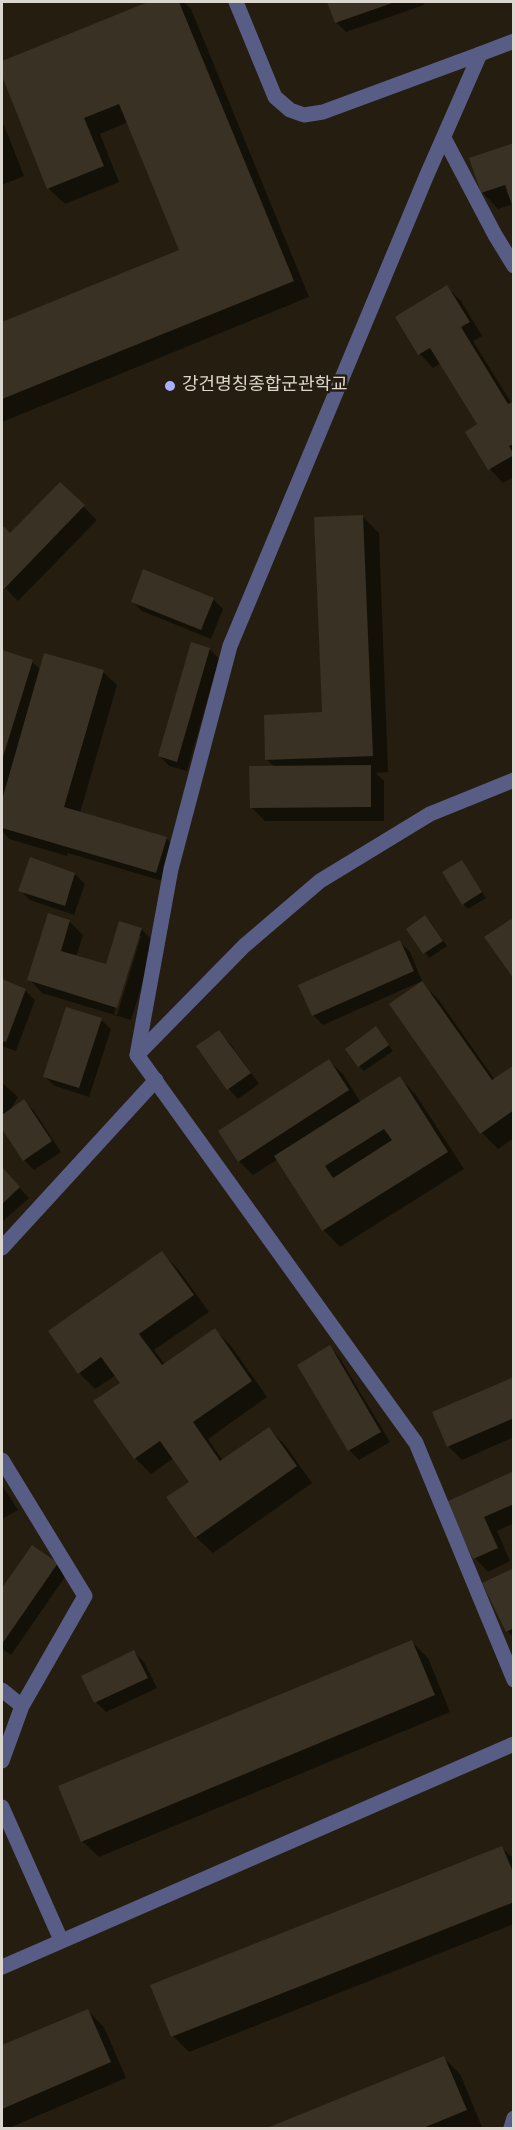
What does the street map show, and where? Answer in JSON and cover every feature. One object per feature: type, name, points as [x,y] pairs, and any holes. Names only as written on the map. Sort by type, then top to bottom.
[{"type":"street","points":[[236,2],[275,97],[290,110],[304,115],[323,112],[513,41]]},
{"type":"street","points":[[480,54],[230,646],[171,869],[137,1055],[416,1443],[513,1680]]},
{"type":"street","points":[[444,138],[513,266]]},
{"type":"street","points":[[137,1055],[244,946],[320,881],[430,814],[513,780]]},
{"type":"street","points":[[2,1248],[156,1080]]},
{"type":"street","points":[[2,1460],[86,1596],[22,1706],[2,1761]]},
{"type":"street","points":[[2,1690],[22,1706]]},
{"type":"street","points":[[2,1967],[513,1744]]},
{"type":"street","points":[[2,1807],[61,1940]]},
{"type":"street","points":[[511,2128],[513,2118]]},
{"type":"building","points":[[148,2],[179,2],[294,281],[2,399],[2,322],[179,250],[119,104],[84,118],[104,166],[47,189],[2,76],[2,61]]},
{"type":"building","points":[[327,2],[395,2],[335,23]]},
{"type":"building","points":[[514,143],[513,208],[505,185],[481,193],[469,158]]},
{"type":"building","points":[[447,285],[470,322],[461,327],[508,404],[514,401],[514,444],[509,446],[514,455],[488,470],[465,432],[477,424],[430,348],[418,355],[395,317]]},
{"type":"building","points":[[60,482],[85,505],[4,589],[2,586],[2,525],[10,533]]},
{"type":"building","points":[[363,515],[373,756],[265,760],[264,715],[322,712],[314,517]]},
{"type":"building","points":[[143,569],[214,598],[201,630],[131,602]]},
{"type":"building","points":[[191,642],[210,648],[177,762],[158,756]]},
{"type":"building","points":[[2,650],[33,660],[2,760]]},
{"type":"building","points":[[44,653],[104,670],[64,807],[167,837],[156,873],[2,828],[2,800]]},
{"type":"building","points":[[371,765],[371,807],[250,808],[249,766]]},
{"type":"building","points":[[30,857],[75,873],[65,906],[18,891]]},
{"type":"building","points":[[462,860],[482,892],[462,905],[442,872]]},
{"type":"building","points":[[48,913],[70,920],[61,951],[106,964],[119,921],[142,928],[117,1008],[27,980]]},
{"type":"building","points":[[425,915],[443,941],[423,954],[406,929]]},
{"type":"building","points":[[511,919],[514,923],[514,979],[484,937]]},
{"type":"building","points":[[400,940],[414,971],[312,1016],[298,985]]},
{"type":"building","points":[[2,979],[26,989],[6,1042],[2,1041]]},
{"type":"building","points":[[422,981],[492,1080],[514,1065],[514,1110],[480,1134],[389,1004]]},
{"type":"building","points":[[66,1007],[102,1018],[79,1088],[43,1077]]},
{"type":"building","points":[[376,1026],[389,1045],[358,1067],[345,1049]]},
{"type":"building","points":[[219,1030],[251,1073],[227,1090],[196,1046]]},
{"type":"building","points":[[329,1059],[349,1090],[238,1162],[218,1131]]},
{"type":"building","points":[[400,1076],[448,1152],[322,1231],[274,1156]],"holes":[[[384,1129],[392,1140],[333,1178],[325,1166]]]},
{"type":"building","points":[[24,1099],[52,1141],[23,1161],[2,1129],[2,1115]]},
{"type":"building","points":[[2,1167],[20,1187],[2,1204]]},
{"type":"building","points":[[162,1251],[194,1295],[139,1334],[162,1365],[215,1328],[252,1381],[193,1422],[220,1461],[269,1427],[297,1466],[195,1538],[166,1497],[189,1482],[160,1441],[134,1459],[93,1401],[120,1383],[101,1357],[78,1374],[48,1331]]},
{"type":"building","points":[[330,1345],[381,1432],[348,1451],[297,1365]]},
{"type":"building","points":[[514,1377],[514,1418],[447,1447],[432,1412]]},
{"type":"building","points":[[514,1471],[514,1504],[484,1517],[498,1548],[473,1559],[446,1502]]},
{"type":"building","points":[[32,1545],[58,1563],[2,1644],[2,1588]]},
{"type":"building","points":[[514,1568],[514,1628],[506,1632],[482,1583]]},
{"type":"building","points":[[412,1640],[435,1695],[81,1842],[58,1786]]},
{"type":"building","points":[[134,1650],[148,1678],[94,1703],[81,1676]]},
{"type":"building","points":[[502,1846],[514,1874],[514,1902],[171,2037],[150,1985]]},
{"type":"building","points":[[88,2009],[111,2062],[2,2109],[2,2045]]},
{"type":"building","points":[[444,2056],[467,2110],[423,2128],[267,2128]]},
{"type":"place","name":"강건명칭종합군관학교","points":[[170,386]]}]
